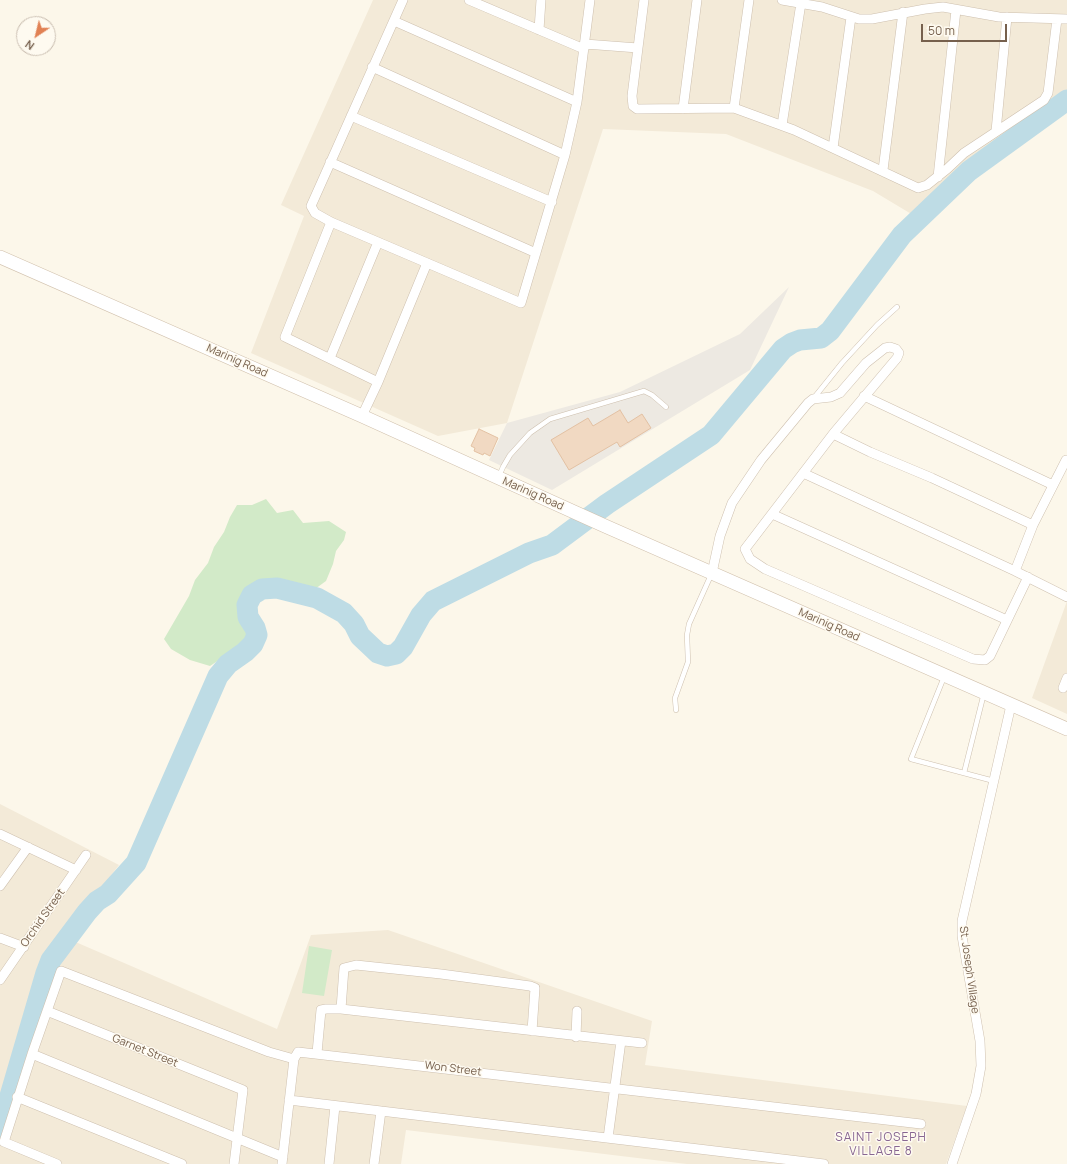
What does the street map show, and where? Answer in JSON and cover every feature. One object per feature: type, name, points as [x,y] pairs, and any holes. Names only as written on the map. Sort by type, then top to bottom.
[{"type":"street","points":[[403,0],[311,206],[315,213],[331,222],[521,302],[565,155],[577,102],[590,0]]},
{"type":"street","points":[[469,0],[539,30],[585,47],[638,48]]},
{"type":"street","points":[[539,30],[541,0]]},
{"type":"street","points":[[644,0],[632,96],[633,106],[638,109],[734,108],[782,125],[883,170],[918,188],[927,185],[964,153],[1044,100],[1048,93],[1057,19]]},
{"type":"street","points":[[683,109],[697,0]]},
{"type":"street","points":[[734,108],[748,0]]},
{"type":"street","points":[[782,0],[822,7],[860,19],[872,19],[903,12],[943,7],[1007,17],[1067,19]]},
{"type":"street","points":[[782,125],[801,3]]},
{"type":"street","points":[[938,177],[956,10]]},
{"type":"street","points":[[883,170],[903,12]]},
{"type":"street","points":[[833,148],[851,17]]},
{"type":"street","points":[[996,132],[1007,17]]},
{"type":"street","points":[[394,21],[577,102]]},
{"type":"street","points":[[372,67],[565,155]]},
{"type":"street","points":[[350,116],[552,202]]},
{"type":"street","points":[[330,162],[536,253]]},
{"type":"street","points":[[331,222],[285,337],[378,382]]},
{"type":"street","points":[[330,358],[378,242]]},
{"type":"street","name":"Marinig Road","points":[[0,257],[362,416],[605,526],[1067,729]]},
{"type":"street","points":[[362,416],[378,382],[427,263]]},
{"type":"street","points":[[712,573],[720,536],[732,503],[761,460],[808,403],[813,399],[831,397],[840,393],[866,363],[885,348],[890,347],[896,349],[899,353],[897,358],[833,434],[745,549],[750,559],[765,569],[973,659],[985,660],[990,656],[1028,577]]},
{"type":"street","points":[[864,396],[1053,485]]},
{"type":"street","points":[[833,434],[1033,525]]},
{"type":"street","points":[[1015,570],[1033,525],[1066,460]]},
{"type":"street","points":[[803,473],[1015,570],[1047,588],[1067,597]]},
{"type":"street","points":[[772,514],[1007,620]]},
{"type":"street","points":[[1063,688],[1067,678]]},
{"type":"street","name":"St. Joseph Village","points":[[952,1164],[976,1094],[981,1066],[980,1041],[962,936],[962,921],[1011,705]]},
{"type":"street","points":[[0,834],[76,870]]},
{"type":"street","points":[[0,886],[28,847]]},
{"type":"street","name":"Orchid Street","points":[[0,980],[86,855]]},
{"type":"street","points":[[0,938],[24,947]]},
{"type":"street","points":[[341,1009],[344,968],[356,965],[441,974],[530,986],[535,988],[532,1031]]},
{"type":"street","points":[[32,1054],[238,1139],[283,1161],[294,1059],[269,1052],[61,971],[47,1011],[32,1054],[17,1097],[4,1142],[57,1164]]},
{"type":"street","points":[[317,1053],[321,1010],[326,1009],[341,1009],[642,1043]]},
{"type":"street","name":"Garnet Street","points":[[47,1011],[243,1090],[238,1139]]},
{"type":"street","points":[[576,1036],[577,1011]]},
{"type":"street","points":[[608,1138],[621,1041]]},
{"type":"street","name":"Won Street","points":[[294,1059],[298,1052],[317,1053],[921,1124]]},
{"type":"street","points":[[17,1097],[182,1164]]},
{"type":"street","points":[[289,1100],[824,1164]]},
{"type":"street","points":[[329,1164],[335,1106]]},
{"type":"street","points":[[374,1164],[381,1111]]},
{"type":"street","points":[[234,1164],[238,1139]]},
{"type":"lane","points":[[813,399],[842,363],[880,322],[897,307]]},
{"type":"lane","points":[[498,478],[503,467],[515,449],[530,433],[550,419],[644,391],[652,395],[666,407]]},
{"type":"lane","points":[[676,710],[675,698],[688,662],[687,635],[689,624],[712,573]]},
{"type":"lane","points":[[945,676],[911,759],[994,781]]},
{"type":"lane","points":[[964,773],[984,693]]},
{"type":"shaded area","points":[[373,0],[1067,0],[1067,98],[1010,135],[913,215],[873,191],[726,134],[603,129],[507,423],[438,436],[251,353],[304,216],[281,205]]},
{"type":"shaded area","points":[[789,287],[750,370],[552,490],[489,460],[507,423],[620,392],[740,334]]},
{"type":"shaded area","points":[[1067,601],[1067,714],[1032,698]]},
{"type":"shaded area","points":[[0,804],[119,865],[64,937],[277,1029],[311,935],[388,930],[652,1021],[645,1065],[967,1106],[946,1164],[687,1164],[406,1130],[401,1164],[0,1164]]},
{"type":"green space","points":[[266,499],[277,513],[293,510],[303,523],[329,521],[346,532],[344,540],[336,551],[333,564],[326,581],[315,589],[307,589],[277,579],[258,583],[246,590],[240,597],[237,606],[249,634],[249,640],[210,666],[190,660],[171,649],[164,639],[189,596],[195,580],[208,563],[214,547],[224,532],[237,505],[252,505]]},
{"type":"green space","points":[[309,946],[332,950],[324,996],[302,993]]},
{"type":"building","points":[[620,410],[628,423],[642,414],[651,428],[620,447],[617,442],[569,470],[551,440],[588,418],[593,426]]},
{"type":"building","points":[[479,429],[498,438],[490,456],[474,451],[475,448],[471,446]]},
{"type":"waterway","points":[[0,1130],[51,960],[87,912],[97,901],[108,894],[136,863],[218,676],[228,664],[245,652],[253,644],[257,635],[255,628],[248,617],[247,605],[252,595],[262,589],[277,588],[317,598],[344,613],[354,624],[360,636],[378,653],[387,656],[396,654],[403,647],[421,615],[433,601],[529,553],[552,545],[607,504],[711,435],[783,349],[800,340],[821,338],[830,331],[902,235],[969,171],[1067,100]]},
{"type":"district","name":"SAINT JOSEPH VILLAGE 8","points":[[881,1145]]}]
